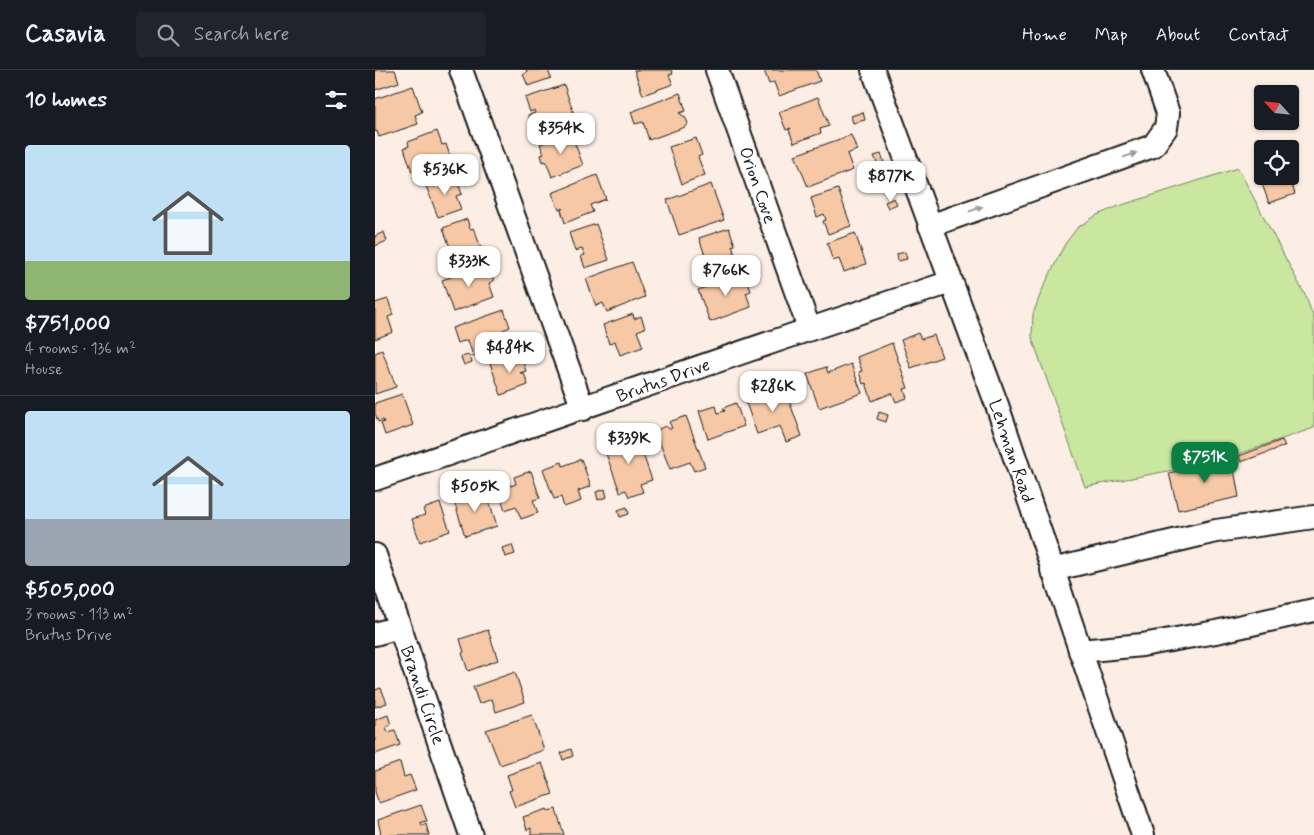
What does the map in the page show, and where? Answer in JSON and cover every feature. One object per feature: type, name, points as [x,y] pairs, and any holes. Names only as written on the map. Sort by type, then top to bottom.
[{"type":"street","points":[[461,70],[583,409]]},
{"type":"street","name":"Orion Cove","points":[[717,70],[809,328]]},
{"type":"street","name":"Lehman Road","points":[[873,70],[997,405],[1143,835]]},
{"type":"street","points":[[931,226],[1153,146],[1166,128],[1168,113],[1153,70]]},
{"type":"street","name":"Brutus Drive","points":[[375,479],[583,409],[809,328],[951,282]]},
{"type":"street","points":[[1052,570],[1216,531],[1314,517]]},
{"type":"street","name":"Brandi Circle","points":[[375,555],[471,835]]},
{"type":"street","points":[[1080,652],[1142,645],[1207,634],[1314,610]]},
{"type":"street","points":[[375,634],[399,627]]},
{"type":"green space","points":[[1238,168],[1306,297],[1314,319],[1314,428],[1199,465],[1085,487],[1032,338],[1033,314],[1042,290],[1065,244],[1077,228],[1097,215],[1119,206]]},
{"type":"building","points":[[375,70],[395,70],[399,82],[375,90]]},
{"type":"building","points":[[526,70],[548,70],[551,78],[528,86],[523,74],[527,72]]},
{"type":"building","points":[[634,70],[671,70],[673,74],[669,75],[673,84],[643,95]]},
{"type":"building","points":[[764,70],[816,70],[820,81],[779,96],[774,82],[769,84]]},
{"type":"building","points":[[564,85],[575,117],[533,132],[528,115],[535,113],[534,110],[530,112],[525,98]]},
{"type":"building","points":[[413,86],[422,112],[415,115],[418,124],[379,137],[377,131],[375,132],[375,99]]},
{"type":"building","points":[[680,93],[686,111],[679,113],[685,117],[688,123],[685,127],[649,140],[643,122],[635,124],[631,112]]},
{"type":"building","points":[[818,97],[829,126],[820,129],[821,133],[794,143],[789,130],[791,128],[786,130],[779,112]]},
{"type":"building","points":[[863,112],[865,120],[853,123],[851,116]]},
{"type":"building","points":[[437,131],[442,145],[446,144],[451,159],[419,172],[418,170],[412,172],[404,148],[409,146],[408,142]]},
{"type":"building","points":[[571,133],[583,165],[552,177],[546,161],[543,162],[541,155],[544,154],[540,144]]},
{"type":"building","points":[[851,135],[857,150],[847,154],[853,170],[808,187],[795,155]]},
{"type":"building","points":[[696,138],[702,155],[698,157],[705,175],[682,184],[669,147]]},
{"type":"building","points":[[881,154],[884,162],[878,165],[874,156]]},
{"type":"building","points":[[455,175],[462,194],[456,196],[461,209],[438,217],[426,186]]},
{"type":"building","points":[[597,175],[606,199],[590,205],[593,212],[565,223],[561,210],[563,208],[559,210],[552,193]]},
{"type":"building","points":[[711,184],[724,220],[679,235],[667,200]]},
{"type":"building","points":[[1262,185],[1292,185],[1295,194],[1269,203]]},
{"type":"building","points":[[838,189],[851,226],[828,234],[823,221],[826,220],[824,214],[817,217],[811,198]]},
{"type":"building","points":[[894,198],[897,204],[888,208],[885,202]]},
{"type":"building","points":[[467,219],[470,229],[473,228],[483,254],[456,264],[443,228]]},
{"type":"building","points":[[596,224],[609,260],[585,268],[581,256],[585,255],[582,249],[575,251],[569,233]]},
{"type":"building","points":[[729,228],[735,245],[732,246],[737,260],[710,270],[699,238]]},
{"type":"building","points":[[384,232],[387,241],[375,246],[375,236]]},
{"type":"building","points":[[855,233],[866,264],[844,272],[839,259],[833,261],[827,243]]},
{"type":"building","points":[[905,252],[907,259],[898,261],[897,254]]},
{"type":"building","points":[[632,262],[645,297],[607,312],[603,303],[596,306],[586,279]]},
{"type":"building","points":[[488,264],[494,281],[489,283],[494,297],[453,312],[442,280]]},
{"type":"building","points":[[744,273],[751,291],[746,293],[751,307],[710,322],[698,290]]},
{"type":"building","points":[[388,299],[393,315],[388,317],[393,332],[375,339],[375,303]]},
{"type":"building","points":[[504,310],[510,327],[503,330],[503,332],[509,333],[510,344],[473,356],[468,340],[457,343],[452,328]]},
{"type":"building","points":[[633,314],[634,319],[641,316],[645,328],[637,331],[643,347],[620,355],[615,341],[609,344],[603,325]]},
{"type":"building","points":[[918,333],[921,339],[934,335],[942,357],[911,368],[901,340]]},
{"type":"building","points":[[892,343],[908,388],[904,389],[907,398],[896,402],[892,393],[872,401],[866,383],[863,384],[859,372],[862,371],[857,357]]},
{"type":"building","points":[[382,350],[396,387],[375,394],[375,353]]},
{"type":"building","points":[[520,353],[526,371],[520,373],[524,373],[528,385],[501,395],[490,363]]},
{"type":"building","points":[[469,355],[472,362],[464,365],[461,357]]},
{"type":"building","points":[[851,364],[862,393],[819,408],[807,374],[826,367],[828,373]]},
{"type":"building","points":[[784,387],[802,436],[786,442],[780,426],[757,434],[744,397],[761,391],[762,395]]},
{"type":"building","points":[[402,394],[413,425],[385,435],[381,423],[384,422],[383,420],[378,422],[375,413],[375,403]]},
{"type":"building","points":[[736,403],[744,426],[708,439],[699,411],[716,406],[718,413],[725,411],[723,408]]},
{"type":"building","points":[[879,412],[888,415],[886,422],[877,419]]},
{"type":"building","points":[[686,416],[705,467],[694,471],[690,462],[670,469],[656,433],[665,426],[670,429],[672,428],[669,422]]},
{"type":"building","points":[[636,434],[652,480],[640,484],[643,492],[629,497],[626,490],[620,492],[605,451],[619,446],[617,440]]},
{"type":"building","points":[[1282,440],[1285,446],[1241,462],[1239,456]]},
{"type":"building","points":[[1232,458],[1239,497],[1178,510],[1169,473]]},
{"type":"building","points":[[581,459],[591,486],[578,491],[581,501],[564,507],[561,497],[554,499],[543,469],[562,462],[563,466]]},
{"type":"building","points":[[531,471],[540,498],[533,500],[538,513],[521,519],[516,506],[505,510],[497,487],[509,483],[510,486],[516,484],[514,477]]},
{"type":"building","points":[[605,489],[607,497],[598,500],[596,492]]},
{"type":"building","points":[[486,491],[497,526],[465,536],[453,498],[469,493],[470,496]]},
{"type":"building","points":[[440,503],[450,531],[420,542],[412,519],[425,515],[423,509]]},
{"type":"building","points":[[627,507],[629,514],[620,517],[618,510]]},
{"type":"building","points":[[512,545],[515,554],[505,557],[502,548]]},
{"type":"building","points":[[488,630],[498,660],[468,671],[460,639]]},
{"type":"building","points":[[515,672],[525,702],[496,712],[492,699],[479,704],[473,687]]},
{"type":"building","points":[[381,688],[387,703],[375,707],[375,690]]},
{"type":"building","points":[[388,715],[391,725],[386,727],[388,732],[395,730],[400,745],[375,754],[375,720]]},
{"type":"building","points":[[532,715],[544,750],[500,765],[486,730]]},
{"type":"building","points":[[571,749],[573,756],[563,760],[561,753]]},
{"type":"building","points":[[400,762],[404,777],[410,775],[416,790],[379,803],[375,792],[375,771]]},
{"type":"building","points":[[542,763],[553,794],[515,807],[509,791],[512,790],[507,775]]},
{"type":"building","points":[[421,805],[427,821],[421,822],[422,826],[426,824],[429,835],[381,835],[378,820]]},
{"type":"building","points":[[547,809],[548,811],[556,809],[564,835],[531,835],[531,828],[527,830],[523,817]]}]
